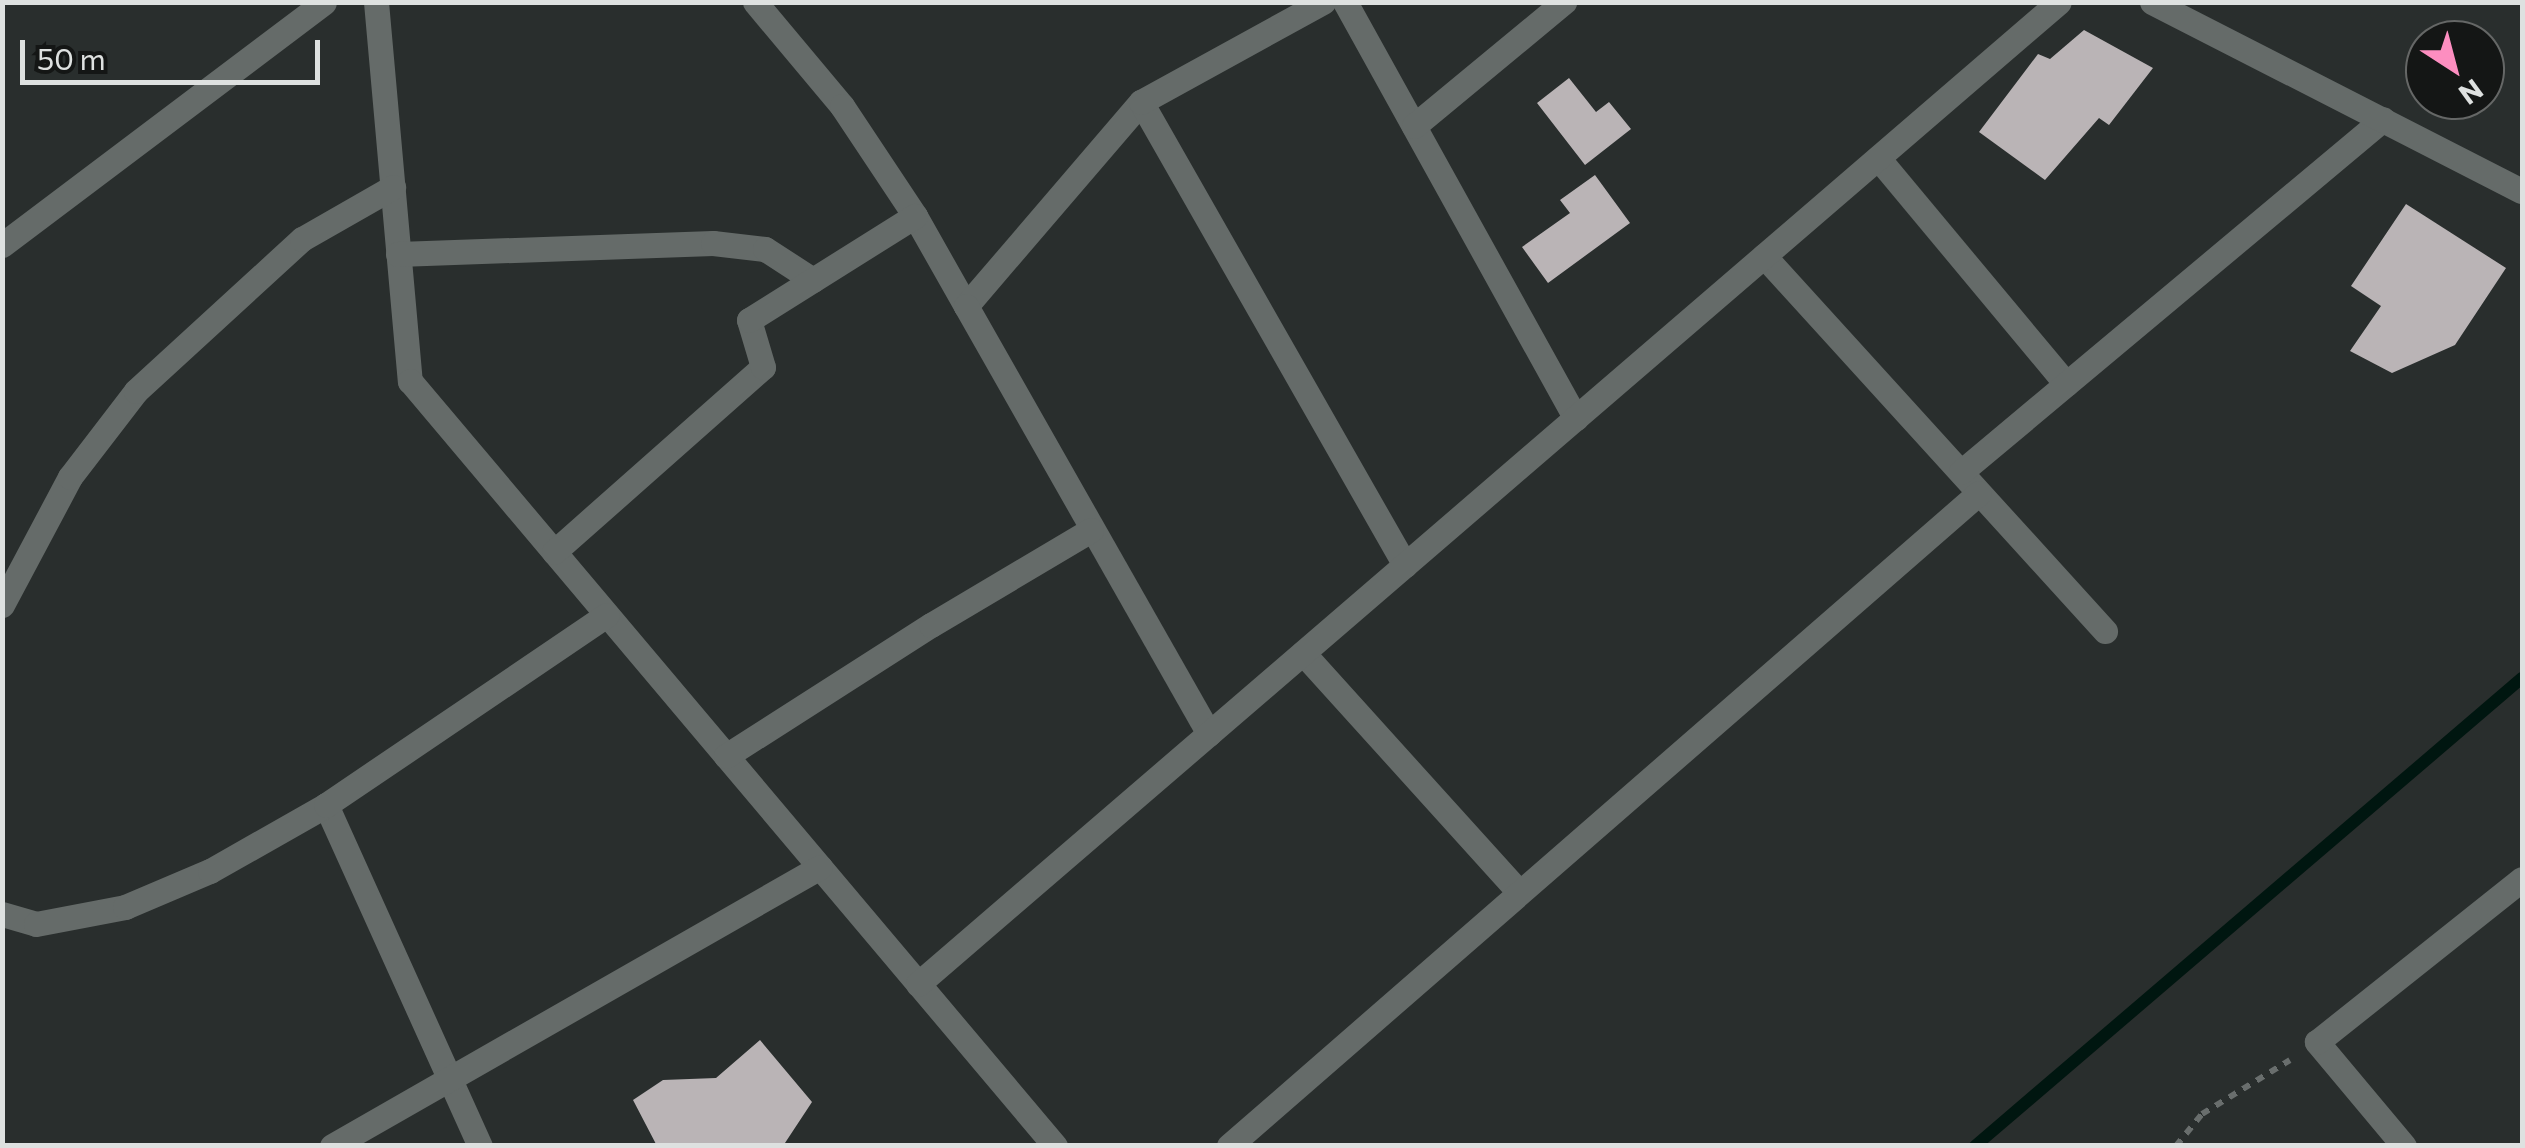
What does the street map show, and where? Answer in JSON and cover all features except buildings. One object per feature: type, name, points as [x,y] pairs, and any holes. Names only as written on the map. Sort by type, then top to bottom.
[{"type":"street","points":[[2,244],[324,2]]},
{"type":"street","points":[[376,2],[410,381],[1054,1146]]},
{"type":"street","points":[[966,306],[1141,102],[1323,2]]},
{"type":"street","points":[[1345,2],[1576,418]]},
{"type":"street","points":[[1414,126],[1564,2]]},
{"type":"street","points":[[918,984],[2059,2]]},
{"type":"street","points":[[2152,2],[2522,191]]},
{"type":"street","points":[[758,3],[842,106],[915,216],[1210,734]]},
{"type":"street","points":[[1141,102],[1405,565]]},
{"type":"street","points":[[1961,472],[2382,119]]},
{"type":"street","points":[[1878,158],[2066,384]]},
{"type":"street","points":[[2,605],[70,477],[136,390],[302,239],[393,188]]},
{"type":"street","points":[[554,552],[763,367],[748,320],[915,216]]},
{"type":"street","points":[[398,254],[713,243],[765,249],[813,280]]},
{"type":"street","points":[[1764,256],[2105,631]]},
{"type":"street","points":[[1229,1146],[1979,493]]},
{"type":"street","points":[[726,756],[931,624],[1091,530]]},
{"type":"street","points":[[2,914],[36,924],[126,907],[210,870],[326,805],[608,615]]},
{"type":"street","points":[[1303,653],[1519,892]]},
{"type":"street","points":[[326,805],[480,1146]]},
{"type":"street","points":[[332,1146],[820,867]]},
{"type":"street","points":[[2404,1146],[2317,1042],[2522,879]]},
{"type":"path","points":[[2176,1146],[2202,1114],[2317,1042]]},
{"type":"waterway","points":[[1975,1146],[2522,678]]}]
